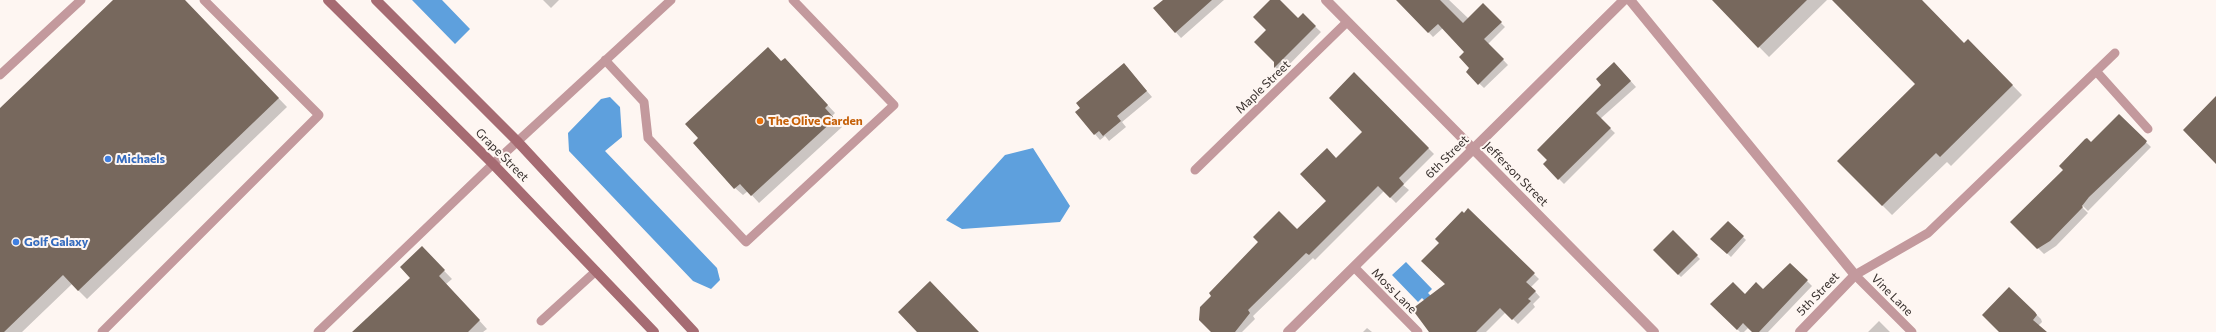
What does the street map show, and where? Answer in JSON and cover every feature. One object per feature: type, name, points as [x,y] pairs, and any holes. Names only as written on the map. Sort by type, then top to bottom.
[{"type":"main road","name":"Grape Street","points":[[328,0],[493,164],[654,332]]},
{"type":"main road","name":"Grape Street","points":[[376,0],[517,141],[694,332]]},
{"type":"street","name":"Jefferson Street","points":[[1326,0],[1654,332]]},
{"type":"street","name":"6th Street","points":[[1288,332],[1624,0]]},
{"type":"street","points":[[1630,0],[1856,275]]},
{"type":"street","name":"5th Street","points":[[1800,332],[1856,275]]},
{"type":"lane","points":[[0,75],[81,0]]},
{"type":"lane","points":[[102,332],[319,115],[204,0]]},
{"type":"lane","points":[[318,332],[517,141],[671,0]]},
{"type":"lane","points":[[604,60],[644,102],[648,138],[746,242],[894,105],[792,0]]},
{"type":"lane","name":"Maple Street","points":[[1195,170],[1347,22]]},
{"type":"lane","points":[[1856,275],[1928,233],[2115,52]]},
{"type":"lane","points":[[2096,71],[2148,129]]},
{"type":"lane","name":"Moss Lane","points":[[1354,267],[1418,332]]},
{"type":"lane","points":[[541,321],[596,271]]},
{"type":"lane","name":"Vine Lane","points":[[1856,275],[1912,332]]},
{"type":"water","points":[[412,0],[442,0],[470,29],[455,44]]},
{"type":"water","points":[[610,97],[620,107],[622,137],[605,151],[717,268],[720,280],[711,289],[693,281],[569,151],[568,133],[601,99]]},
{"type":"water","points":[[1033,148],[1070,206],[1060,222],[962,229],[946,220],[1005,155]]},
{"type":"water","points":[[1406,262],[1432,289],[1428,293],[1431,296],[1425,301],[1422,298],[1418,302],[1392,275]]},
{"type":"building","name":"Michaels","points":[[113,0],[185,0],[279,98],[78,291],[63,275],[4,332],[0,332],[0,108]]},
{"type":"building","points":[[1163,0],[1212,0],[1175,33],[1153,8]]},
{"type":"building","points":[[1270,0],[1280,0],[1298,18],[1303,13],[1316,26],[1274,68],[1274,62],[1254,42],[1266,30],[1253,17]]},
{"type":"building","points":[[1396,0],[1440,0],[1463,23],[1483,3],[1502,22],[1484,39],[1504,59],[1478,85],[1466,72],[1469,68],[1459,57],[1464,52],[1438,24],[1428,33]]},
{"type":"building","points":[[1712,0],[1807,0],[1758,48]]},
{"type":"building","points":[[1832,0],[1922,0],[1964,43],[1968,39],[2013,85],[1940,157],[1936,153],[1882,206],[1837,161],[1915,84]]},
{"type":"building","name":"The Olive Garden","points":[[768,47],[781,61],[785,58],[828,105],[825,108],[835,119],[751,196],[740,184],[734,189],[693,143],[698,138],[685,124]]},
{"type":"building","points":[[1614,62],[1631,81],[1596,113],[1611,128],[1558,180],[1543,164],[1547,160],[1537,150],[1601,85],[1596,79]]},
{"type":"building","points":[[1124,63],[1147,91],[1117,116],[1121,121],[1103,136],[1099,131],[1094,135],[1075,112],[1080,108],[1076,103]]},
{"type":"building","points":[[1354,72],[1429,148],[1399,178],[1404,184],[1390,198],[1378,186],[1309,255],[1306,253],[1248,310],[1250,313],[1235,332],[1211,332],[1199,320],[1200,307],[1211,296],[1209,293],[1258,242],[1253,237],[1279,211],[1297,229],[1326,201],[1300,174],[1327,148],[1336,158],[1362,132],[1329,98]]},
{"type":"building","points":[[2216,96],[2216,164],[2183,130]]},
{"type":"building","points":[[2119,114],[2147,141],[2089,197],[2082,206],[2083,207],[2050,241],[2037,249],[2010,222],[2063,170],[2059,166],[2085,139],[2087,138],[2091,142]]},
{"type":"building","points":[[1468,208],[1535,273],[1526,282],[1536,291],[1528,299],[1531,301],[1512,320],[1500,308],[1476,332],[1429,332],[1412,309],[1445,284],[1421,261],[1439,243],[1435,239],[1462,211],[1464,213]]},
{"type":"building","points":[[1728,221],[1744,236],[1727,254],[1710,239]]},
{"type":"building","points":[[1673,230],[1698,255],[1678,275],[1653,250]]},
{"type":"building","points":[[422,246],[445,270],[439,276],[480,320],[468,332],[352,332],[410,278],[400,267]]},
{"type":"building","points":[[1790,263],[1808,280],[1759,332],[1752,332],[1743,323],[1737,330],[1710,304],[1733,282],[1745,294],[1756,282],[1763,289]]},
{"type":"building","points":[[930,281],[979,332],[917,332],[898,312]]},
{"type":"building","points":[[2009,287],[2035,312],[2037,315],[2033,320],[2047,332],[1999,332],[1982,315]]},
{"type":"place","name":"The Olive Garden","points":[[760,121]]},
{"type":"place","name":"Michaels","points":[[108,159]]},
{"type":"place","name":"Golf Galaxy","points":[[16,242]]}]
